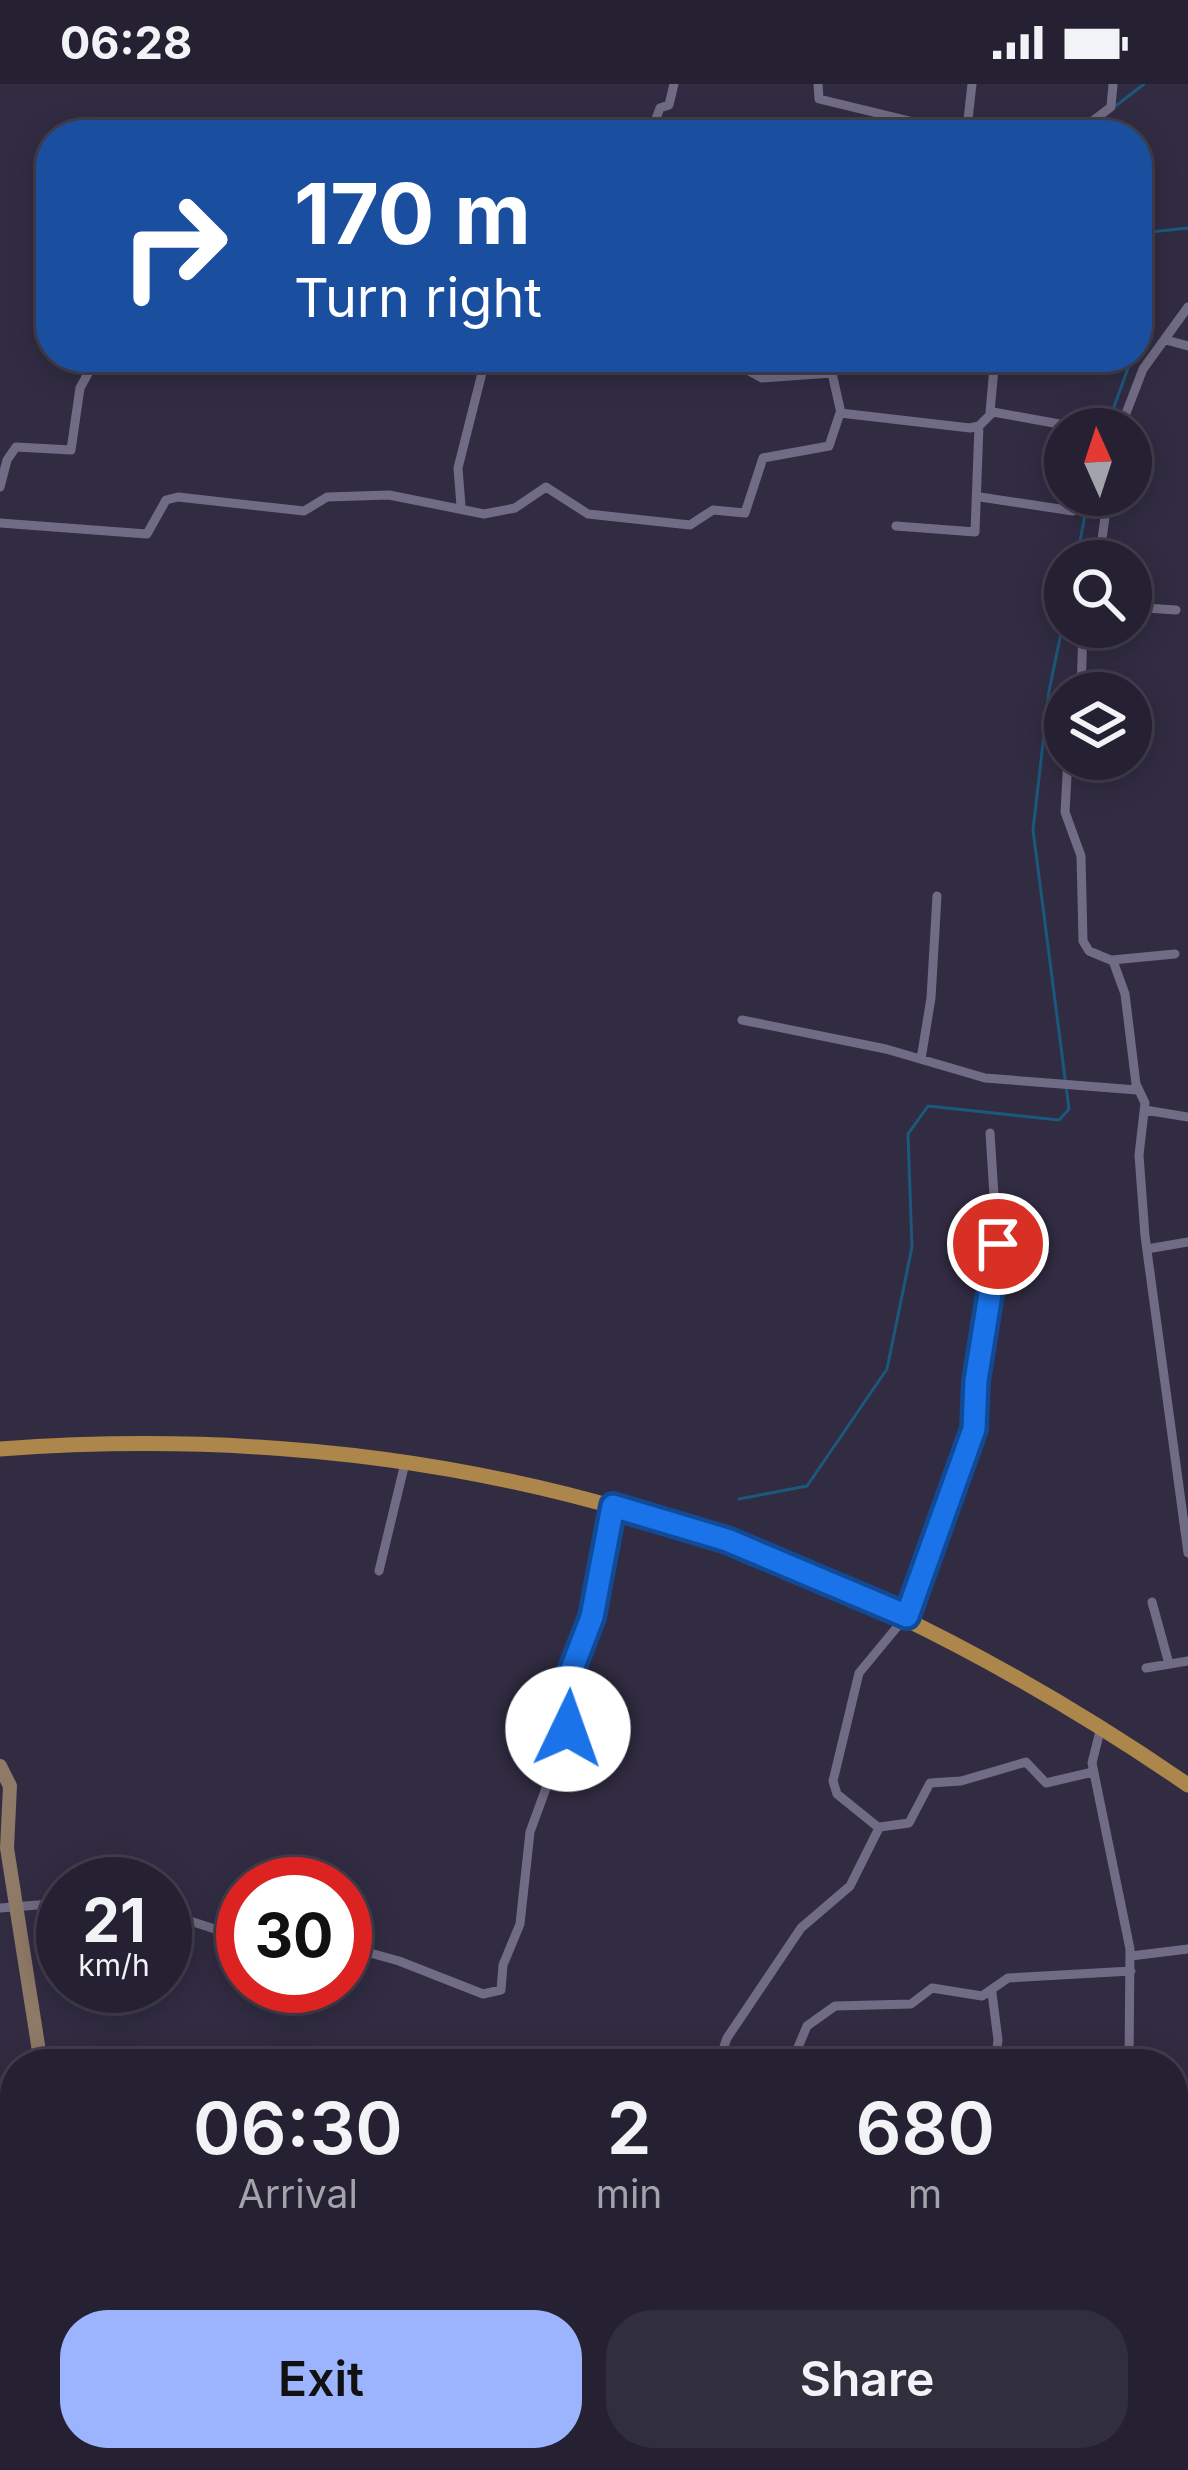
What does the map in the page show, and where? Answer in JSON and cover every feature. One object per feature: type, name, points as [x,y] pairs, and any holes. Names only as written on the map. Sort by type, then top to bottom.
[{"type":"main road","points":[[0,1449],[165,1442],[405,1463],[613,1506],[727,1540],[907,1616],[1101,1727],[1188,1785]]},
{"type":"street","points":[[656,120],[661,107],[670,104],[674,84]]},
{"type":"street","points":[[818,84],[817,97],[912,120]]},
{"type":"street","points":[[970,120],[972,84]]},
{"type":"street","points":[[1094,120],[1112,107],[1113,84]]},
{"type":"street","points":[[1152,360],[1188,308]]},
{"type":"street","points":[[1166,340],[1188,346]]},
{"type":"street","points":[[0,487],[16,447],[71,450],[80,388],[89,372]]},
{"type":"street","points":[[461,506],[458,468],[482,372]]},
{"type":"street","points":[[0,523],[147,535],[172,497],[231,499],[298,511],[327,497],[386,495],[484,514],[512,509],[546,487],[588,514],[686,525],[710,511],[738,516],[754,499],[763,458],[829,446],[841,413],[832,374],[762,378],[751,372]]},
{"type":"street","points":[[896,526],[975,532],[980,497],[979,426],[990,412],[994,372]]},
{"type":"street","points":[[1127,408],[1144,372]]},
{"type":"street","points":[[990,412],[1044,421]]},
{"type":"street","points":[[841,413],[979,426]]},
{"type":"street","points":[[980,497],[1044,507]]},
{"type":"street","points":[[1152,608],[1175,610]]},
{"type":"street","points":[[1067,780],[1065,812],[1081,856],[1083,941],[1089,951],[1112,960],[1175,954]]},
{"type":"street","points":[[921,1059],[938,896]]},
{"type":"street","points":[[1112,960],[1129,1011],[1137,1090],[1145,1110],[1139,1155],[1147,1250],[1188,1553]]},
{"type":"street","points":[[742,1020],[921,1059],[985,1078],[1137,1090]]},
{"type":"street","points":[[1145,1110],[1188,1117]]},
{"type":"street","points":[[990,1133],[998,1258],[976,1381],[976,1422],[907,1616],[859,1673],[832,1785],[880,1827],[909,1823],[927,1784],[961,1781],[1026,1762],[1046,1783],[1093,1772]]},
{"type":"street","points":[[1147,1250],[1188,1242]]},
{"type":"street","points":[[379,1571],[405,1463]]},
{"type":"street","points":[[372,1953],[483,1994],[502,1990],[503,1965],[520,1924],[530,1832],[568,1729],[560,1700],[592,1617],[613,1506]]},
{"type":"street","points":[[1152,1603],[1169,1664]]},
{"type":"street","points":[[1146,1668],[1188,1660]]},
{"type":"street","points":[[1101,1727],[1093,1772],[1131,1956],[1129,2049]]},
{"type":"street","points":[[0,1766],[10,1786],[8,1908],[38,2049]]},
{"type":"street","points":[[723,2049],[801,1928],[850,1886],[880,1827]]},
{"type":"street","points":[[1131,1956],[1188,1949]]},
{"type":"street","points":[[798,2049],[807,2026],[838,2004],[911,2005],[932,1988],[976,1996],[992,1993],[1008,1978],[1131,1972]]},
{"type":"street","points":[[992,1993],[994,2049]]},
{"type":"waterway","points":[[1117,105],[1144,84]]},
{"type":"waterway","points":[[1152,232],[1188,228]]},
{"type":"waterway","points":[[1114,408],[1127,372]]},
{"type":"waterway","points":[[1080,540],[1085,516]]},
{"type":"waterway","points":[[739,1499],[807,1486],[887,1369],[912,1247],[908,1134],[928,1106],[1059,1120],[1069,1109],[1033,830],[1058,648]]},
{"type":"route","points":[[568,1729],[560,1700],[592,1617],[613,1506],[727,1540],[907,1616],[976,1422],[976,1381],[998,1244]]}]
